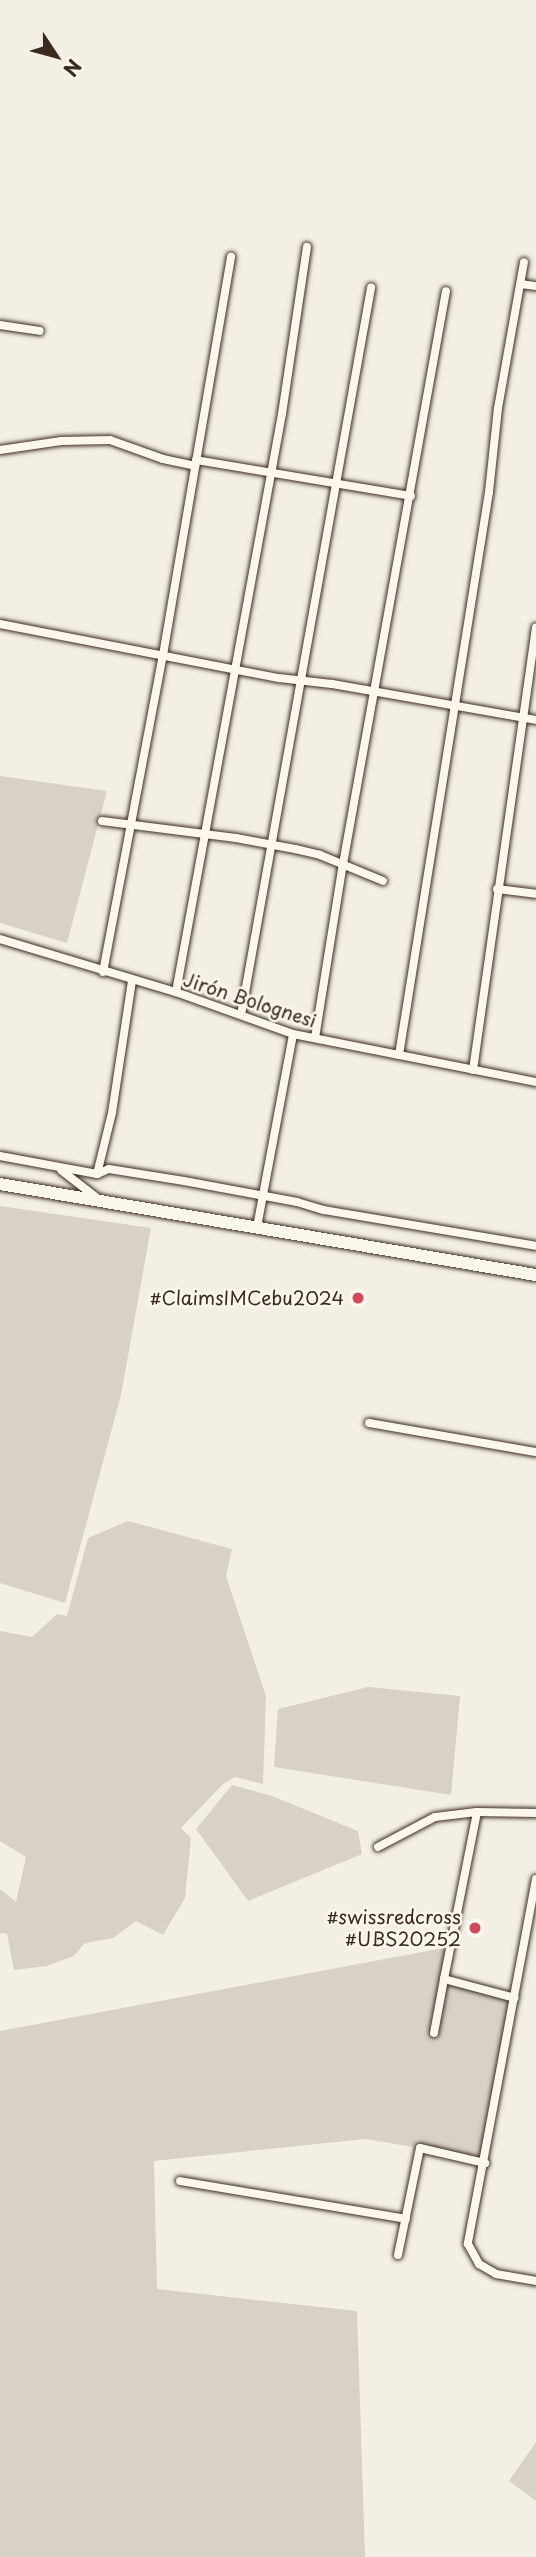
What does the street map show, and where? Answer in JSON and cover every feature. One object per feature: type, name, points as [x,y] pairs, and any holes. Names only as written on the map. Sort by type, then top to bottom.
[{"type":"highway","points":[[0,1184],[97,1198],[536,1275]]},
{"type":"street","points":[[176,992],[270,471],[307,247]]},
{"type":"street","points":[[103,972],[163,655],[231,257]]},
{"type":"street","points":[[400,1055],[489,492],[498,408],[524,262]]},
{"type":"street","points":[[521,284],[536,286]]},
{"type":"street","points":[[241,1015],[371,288]]},
{"type":"street","points":[[315,1038],[343,864],[446,291]]},
{"type":"street","points":[[0,325],[40,331]]},
{"type":"street","points":[[0,450],[61,441],[110,440],[163,459],[270,471],[411,496]]},
{"type":"street","points":[[0,624],[300,682],[374,691],[536,720]]},
{"type":"street","points":[[473,1070],[536,627]]},
{"type":"street","points":[[102,821],[271,845],[320,855],[383,881]]},
{"type":"street","points":[[497,889],[536,894]]},
{"type":"street","name":"Jirón Bolognesi","points":[[0,939],[132,981],[176,992],[293,1034],[536,1082]]},
{"type":"street","points":[[97,1174],[112,1113],[132,981]]},
{"type":"street","points":[[257,1227],[293,1034]]},
{"type":"street","points":[[0,1156],[97,1174],[109,1169],[536,1245]]},
{"type":"street","points":[[58,1168],[97,1198]]},
{"type":"street","points":[[369,1423],[536,1452]]},
{"type":"street","points":[[378,1847],[435,1817],[477,1812],[536,1813]]},
{"type":"street","points":[[434,2033],[477,1812]]},
{"type":"street","points":[[536,1879],[468,2244],[479,2264],[496,2274],[536,2281]]},
{"type":"street","points":[[444,1979],[515,1998]]},
{"type":"street","points":[[398,2255],[420,2148],[485,2163]]},
{"type":"street","points":[[180,2181],[405,2219]]},
{"type":"shaded area","points":[[0,776],[107,791],[67,943],[0,923]]},
{"type":"shaded area","points":[[0,1206],[151,1228],[121,1395],[65,1603],[0,1583]]},
{"type":"shaded area","points":[[128,1521],[232,1549],[226,1576],[266,1696],[263,1784],[235,1777],[223,1784],[181,1828],[191,1838],[185,1898],[163,1935],[136,1921],[113,1938],[85,1943],[74,1956],[47,1966],[14,1970],[7,1934],[0,1933],[0,1889],[16,1902],[26,1857],[0,1841],[0,1631],[32,1637],[57,1614],[67,1616],[88,1538]]},
{"type":"shaded area","points":[[368,1687],[460,1696],[451,1795],[274,1767],[278,1709]]},
{"type":"shaded area","points":[[232,1785],[272,1796],[358,1831],[362,1854],[248,1901],[196,1829]]},
{"type":"shaded area","points":[[449,1947],[444,1979],[512,1997],[486,2159],[365,2139],[154,2161],[157,2289],[357,2311],[365,2557],[0,2557],[0,2031]]},
{"type":"shaded area","points":[[536,2442],[536,2501],[509,2481]]},
{"type":"place","name":"#ClaimsIMCebu2024","points":[[358,1298]]},
{"type":"place","name":"#swissredcross #UBS20252","points":[[475,1928]]}]
